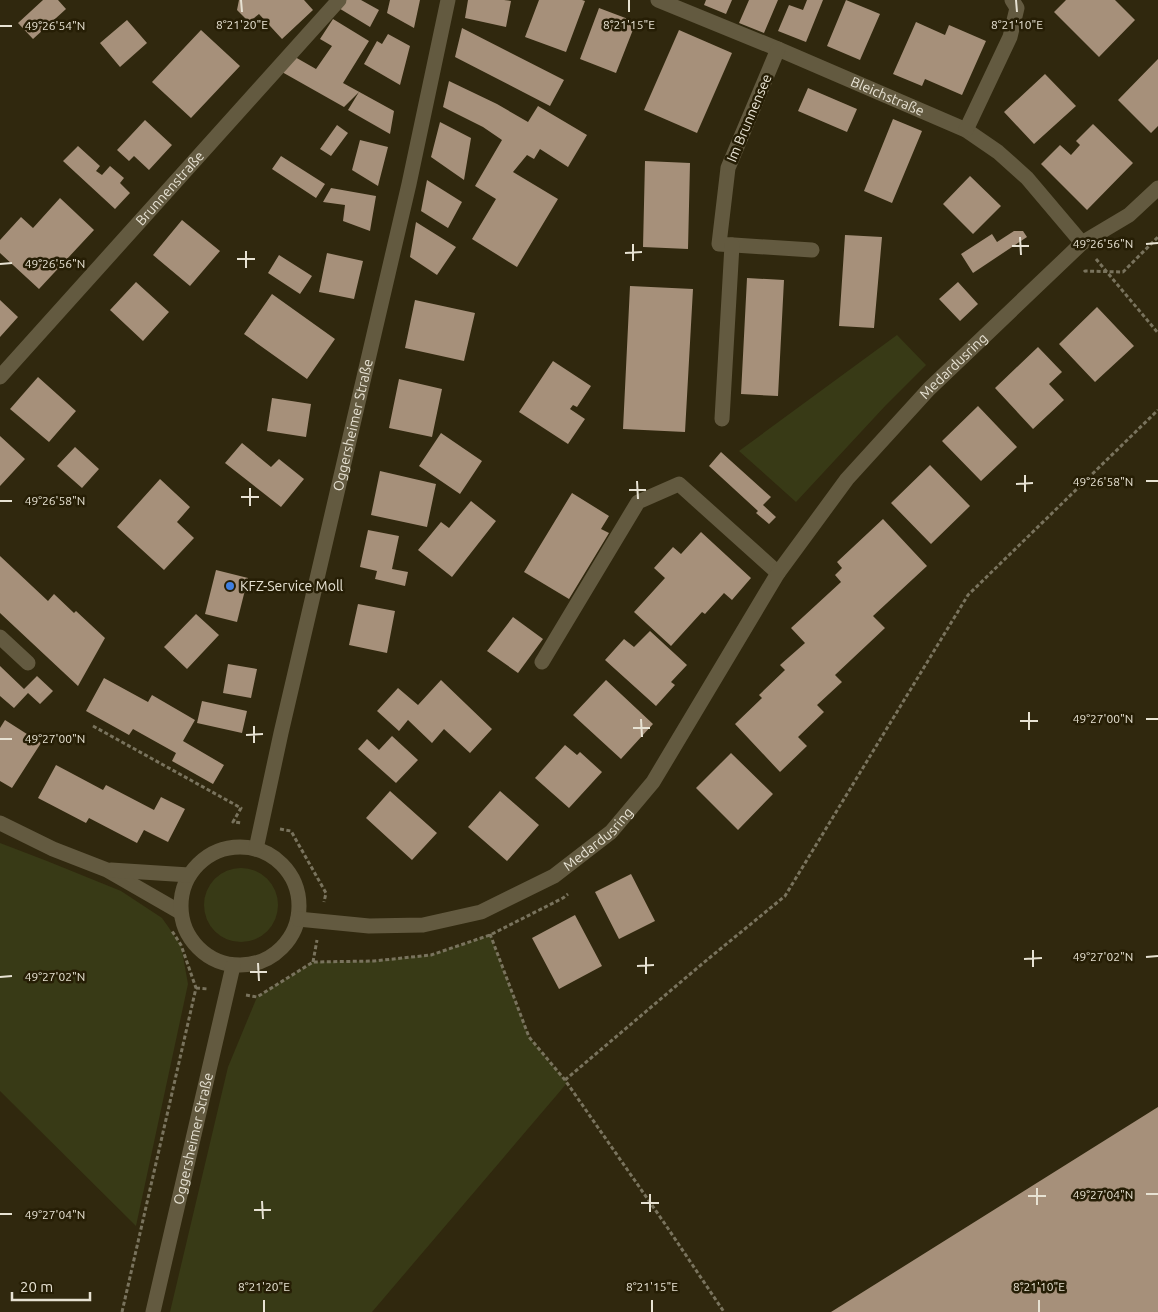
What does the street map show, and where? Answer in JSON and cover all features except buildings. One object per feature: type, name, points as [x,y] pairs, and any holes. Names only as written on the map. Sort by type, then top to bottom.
[{"type":"street","name":"Brunnenstraße","points":[[0,377],[339,0]]},
{"type":"street","name":"Oggersheimer Straße","points":[[256,849],[281,733],[409,184],[448,0]]},
{"type":"street","name":"Bleichstraße","points":[[658,0],[778,49],[966,130],[998,152],[1027,178],[1082,244]]},
{"type":"street","points":[[966,130],[1010,37],[1017,8],[1012,0]]},
{"type":"street","name":"Im Brunnensee","points":[[732,245],[719,244],[728,168],[778,49]]},
{"type":"street","name":"Medardusring","points":[[298,920],[369,926],[423,925],[481,912],[554,876],[611,832],[653,782],[778,573],[847,479],[929,389],[1082,244],[1129,215],[1158,188]]},
{"type":"street","points":[[722,419],[732,245],[812,250]]},
{"type":"street","points":[[542,662],[638,502],[679,484],[778,573]]},
{"type":"street","points":[[0,637],[28,663]]},
{"type":"street","points":[[0,823],[52,849],[107,870],[180,912]]},
{"type":"street","points":[[237,847],[256,849],[272,856],[285,868],[294,882],[299,899],[298,920],[293,934],[282,948],[268,959],[251,965],[233,966],[214,960],[197,948],[185,932],[180,912],[181,893],[189,875],[201,860],[218,851],[237,847]]},
{"type":"street","points":[[107,870],[189,875]]},
{"type":"street","name":"Oggersheimer Straße","points":[[153,1312],[233,966]]},
{"type":"path","points":[[1078,278],[1085,271],[1122,272],[1158,238]]},
{"type":"path","points":[[1082,244],[1158,334]]},
{"type":"path","points":[[565,1080],[785,896],[968,596],[1158,410]]},
{"type":"path","points":[[122,1312],[196,988],[256,997],[313,962],[374,961],[431,955],[490,935],[563,898],[570,892]]},
{"type":"path","points":[[481,912],[529,1037],[565,1080],[724,1312]]},
{"type":"green space","points":[[897,335],[926,365],[796,502],[739,451]]},
{"type":"green space","points":[[0,843],[121,891],[162,918],[181,945],[188,984],[136,1226],[0,1091]]},
{"type":"green space","points":[[241,868],[255,871],[267,879],[275,891],[278,905],[275,919],[267,931],[255,939],[241,942],[227,939],[215,931],[207,919],[204,905],[207,891],[215,879],[227,871]]},
{"type":"green space","points":[[490,935],[529,1037],[567,1083],[372,1312],[170,1312],[228,1067],[257,997],[313,962],[374,961],[431,955]]},
{"type":"place","name":"KFZ-Service Moll","points":[[230,586]]}]
